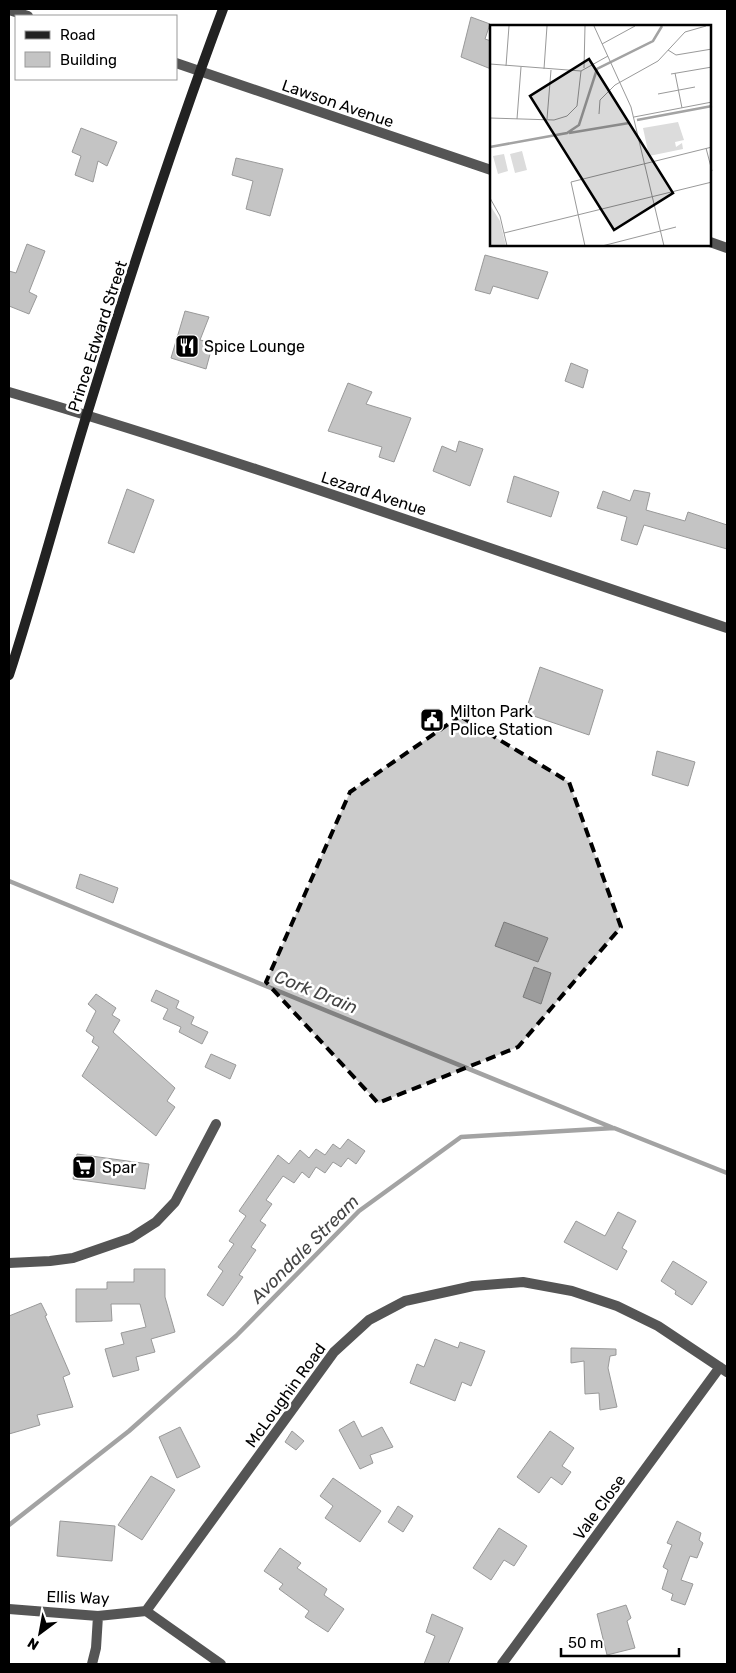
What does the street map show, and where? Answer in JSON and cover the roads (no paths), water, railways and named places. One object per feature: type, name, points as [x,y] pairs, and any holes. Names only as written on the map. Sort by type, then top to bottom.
[{"type":"main road","name":"Prince Edward Street","points":[[9,675],[87,415],[200,71],[223,9]]},
{"type":"street","points":[[9,10],[25,15]]},
{"type":"street","name":"Lawson Avenue","points":[[178,64],[379,134],[490,170]]},
{"type":"street","points":[[711,242],[727,248]]},
{"type":"street","name":"Lezard Avenue","points":[[9,392],[87,415],[443,532],[727,628]]},
{"type":"street","points":[[9,1263],[73,1258],[131,1238],[156,1222],[175,1202],[216,1124]]},
{"type":"street","name":"McLoughin Road","points":[[146,1611],[334,1352],[368,1320],[405,1301],[473,1286],[522,1282],[572,1291],[617,1306],[658,1326],[724,1369]]},
{"type":"street","name":"Vale Close","points":[[502,1664],[724,1369]]},
{"type":"street","name":"Ellis Way","points":[[9,1609],[98,1616],[146,1611]]},
{"type":"street","points":[[146,1611],[221,1664]]},
{"type":"street","points":[[92,1664],[96,1648],[98,1616]]},
{"type":"waterway","name":"Cork Drain","points":[[9,881],[611,1127]]},
{"type":"waterway","name":"Avondale Stream","points":[[9,1525],[129,1431],[236,1336],[359,1211],[461,1137],[614,1128],[727,1173]]},
{"type":"place","name":"Spice Lounge","points":[[187,346]]},
{"type":"place","name":"Milton Park Police Station","points":[[432,720]]},
{"type":"place","name":"Spar","points":[[84,1167]]}]
